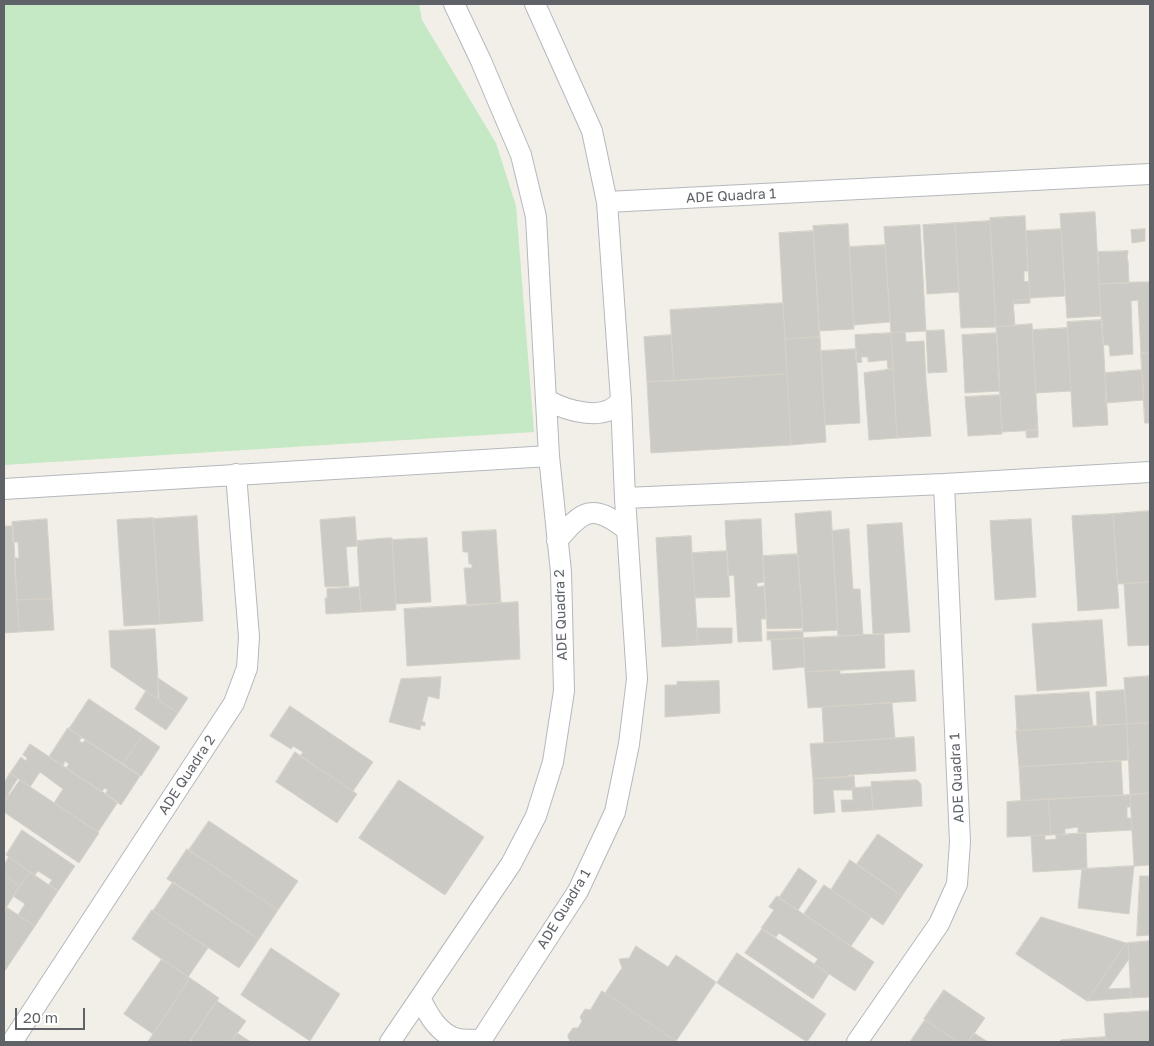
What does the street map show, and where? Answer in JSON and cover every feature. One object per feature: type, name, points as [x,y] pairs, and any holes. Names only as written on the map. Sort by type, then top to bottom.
[{"type":"street","name":"ADE Quadra 2","points":[[390,1042],[511,864],[536,816],[553,762],[564,691],[560,572],[549,456],[536,217],[522,155],[482,61],[454,4]]},
{"type":"street","points":[[535,4],[592,131],[607,202]]},
{"type":"street","name":"ADE Quadra 1","points":[[481,1041],[578,891],[615,812],[630,744],[637,679],[625,498],[621,400],[607,202],[1150,174]]},
{"type":"street","points":[[547,400],[559,407],[589,413],[608,410],[618,405],[621,400]]},
{"type":"street","points":[[4,489],[549,456]]},
{"type":"street","points":[[625,498],[944,484],[1150,472]]},
{"type":"street","name":"ADE Quadra 2","points":[[4,1036],[13,1042],[234,703],[247,668],[249,637],[236,474]]},
{"type":"street","name":"ADE Quadra 1","points":[[857,1042],[939,924],[957,884],[960,842],[944,484]]},
{"type":"street","points":[[557,541],[573,522],[587,514],[600,513],[610,517],[627,530]]},
{"type":"street","points":[[420,998],[430,1017],[442,1030],[456,1039],[481,1041]]},
{"type":"green space","points":[[4,4],[419,4],[422,20],[496,143],[516,206],[534,432],[4,465]]},
{"type":"building","points":[[1095,212],[1101,316],[1067,318],[1060,214]]},
{"type":"building","points":[[1025,216],[1028,271],[1024,271],[1024,282],[1029,281],[1030,299],[1013,301],[1015,325],[996,327],[990,218]]},
{"type":"building","points":[[990,221],[996,327],[961,328],[955,223]]},
{"type":"building","points":[[955,223],[959,292],[927,294],[923,225]]},
{"type":"building","points":[[848,224],[854,329],[819,331],[813,226]]},
{"type":"building","points":[[920,225],[926,331],[891,333],[884,227]]},
{"type":"building","points":[[1061,229],[1065,296],[1030,298],[1026,231]]},
{"type":"building","points":[[1145,229],[1145,241],[1132,243],[1131,230]]},
{"type":"building","points":[[813,231],[820,337],[785,339],[779,233]]},
{"type":"building","points":[[885,245],[890,322],[854,325],[849,247]]},
{"type":"building","points":[[1128,251],[1129,283],[1099,284],[1098,252]]},
{"type":"building","points":[[1150,282],[1150,353],[1141,354],[1138,300],[1131,301],[1133,354],[1110,356],[1109,345],[1103,345],[1099,284]]},
{"type":"building","points":[[1030,299],[1030,303],[1013,304],[1013,301]]},
{"type":"building","points":[[783,303],[787,374],[674,381],[670,310]]},
{"type":"building","points":[[1102,320],[1108,425],[1073,427],[1067,322]]},
{"type":"building","points":[[1032,324],[1038,430],[1002,432],[996,327]]},
{"type":"building","points":[[1067,328],[1071,391],[1036,393],[1032,330]]},
{"type":"building","points":[[944,330],[947,372],[928,373],[926,331]]},
{"type":"building","points":[[905,332],[906,342],[924,341],[931,436],[897,438],[891,333]]},
{"type":"building","points":[[891,333],[893,369],[888,369],[887,360],[868,362],[868,357],[861,357],[862,362],[856,363],[855,335]]},
{"type":"building","points":[[997,333],[1000,391],[965,393],[962,335]]},
{"type":"building","points":[[671,335],[674,381],[647,382],[644,337]]},
{"type":"building","points":[[820,337],[826,442],[791,445],[785,339]]},
{"type":"building","points":[[856,349],[860,423],[825,425],[821,351]]},
{"type":"building","points":[[1141,353],[1150,353],[1150,423],[1145,423]]},
{"type":"building","points":[[893,369],[897,438],[869,440],[864,373]]},
{"type":"building","points":[[1142,370],[1144,400],[1106,403],[1105,373]]},
{"type":"building","points":[[787,374],[791,445],[651,453],[647,382]]},
{"type":"building","points":[[1000,395],[1002,434],[968,436],[965,397]]},
{"type":"building","points":[[1026,430],[1038,430],[1038,437],[1027,438]]},
{"type":"building","points":[[831,511],[838,630],[803,632],[795,514]]},
{"type":"building","points":[[1150,511],[1150,582],[1118,584],[1113,514]]},
{"type":"building","points":[[1113,514],[1119,608],[1078,611],[1072,516]]},
{"type":"building","points":[[197,516],[203,621],[160,624],[153,519]]},
{"type":"building","points":[[355,517],[357,546],[346,547],[349,586],[325,587],[320,520]]},
{"type":"building","points":[[153,518],[160,624],[124,626],[117,520]]},
{"type":"building","points":[[47,519],[52,599],[17,600],[14,558],[19,558],[18,542],[13,542],[12,522]]},
{"type":"building","points":[[761,519],[764,582],[757,583],[757,587],[764,586],[766,619],[761,619],[762,641],[738,642],[734,575],[728,576],[725,521]]},
{"type":"building","points":[[1031,519],[1036,597],[995,600],[990,521]]},
{"type":"building","points":[[902,523],[910,632],[873,634],[867,525]]},
{"type":"building","points":[[4,526],[13,526],[19,632],[4,633]]},
{"type":"building","points":[[849,529],[853,589],[860,589],[863,635],[838,636],[832,531]]},
{"type":"building","points":[[496,530],[501,603],[467,606],[464,568],[472,568],[472,564],[469,564],[468,552],[463,552],[462,532]]},
{"type":"building","points":[[691,536],[698,645],[662,647],[656,538]]},
{"type":"building","points":[[392,538],[396,610],[361,612],[357,541]]},
{"type":"building","points":[[427,538],[431,602],[396,604],[392,540]]},
{"type":"building","points":[[727,551],[730,597],[695,598],[692,553]]},
{"type":"building","points":[[798,554],[803,628],[767,629],[763,556]]},
{"type":"building","points":[[1150,582],[1150,645],[1128,646],[1124,584]]},
{"type":"building","points":[[359,587],[361,612],[326,614],[325,598],[327,598],[327,589]]},
{"type":"building","points":[[52,599],[54,630],[19,632],[17,600]]},
{"type":"building","points":[[518,602],[520,659],[407,666],[404,609]]},
{"type":"building","points":[[1102,620],[1107,686],[1037,691],[1032,624]]},
{"type":"building","points":[[697,628],[732,628],[732,643],[698,645]]},
{"type":"building","points":[[155,629],[158,699],[111,667],[109,631]]},
{"type":"building","points":[[803,631],[803,638],[767,640],[767,632]]},
{"type":"building","points":[[884,634],[885,668],[805,672],[803,638]]},
{"type":"building","points":[[803,638],[805,667],[773,670],[771,640]]},
{"type":"building","points":[[840,670],[840,674],[914,670],[916,701],[808,708],[805,672]]},
{"type":"building","points":[[1150,676],[1150,723],[1127,724],[1124,678]]},
{"type":"building","points":[[441,677],[439,699],[428,696],[422,722],[425,722],[425,726],[421,725],[420,730],[389,722],[401,679]]},
{"type":"building","points":[[158,678],[188,698],[178,713],[158,699]]},
{"type":"building","points":[[719,681],[720,713],[665,717],[665,685],[677,685],[677,682]]},
{"type":"building","points":[[1124,690],[1127,724],[1097,726],[1096,692]]},
{"type":"building","points":[[146,691],[178,713],[166,730],[135,709]]},
{"type":"building","points":[[1089,692],[1093,726],[1017,731],[1015,696]]},
{"type":"building","points":[[89,699],[143,735],[123,764],[69,729]]},
{"type":"building","points":[[892,703],[895,738],[824,743],[822,707]]},
{"type":"building","points":[[290,706],[373,762],[353,791],[300,756],[303,752],[293,746],[291,749],[270,736]]},
{"type":"building","points":[[1150,723],[1150,793],[1130,795],[1127,724]]},
{"type":"building","points":[[1127,724],[1128,760],[1019,767],[1016,731]]},
{"type":"building","points":[[68,728],[82,737],[79,741],[83,743],[85,740],[140,776],[121,805],[105,794],[108,790],[104,788],[102,792],[66,768],[69,764],[65,761],[63,766],[49,757]]},
{"type":"building","points":[[143,735],[160,747],[141,776],[123,764]]},
{"type":"building","points":[[914,737],[916,771],[813,779],[810,744]]},
{"type":"building","points":[[30,744],[118,802],[98,832],[54,803],[63,789],[40,772],[30,787],[10,773],[21,757],[26,761],[27,758],[23,755]]},
{"type":"building","points":[[295,752],[357,794],[337,823],[276,782]]},
{"type":"building","points":[[1121,761],[1123,795],[1021,801],[1019,767]]},
{"type":"building","points":[[10,773],[18,778],[4,803],[4,783]]},
{"type":"building","points":[[854,776],[855,788],[852,788],[852,790],[833,790],[835,812],[814,814],[813,779]]},
{"type":"building","points":[[20,780],[99,833],[79,863],[4,812],[4,803]]},
{"type":"building","points":[[399,780],[484,837],[445,895],[359,838]]},
{"type":"building","points":[[917,780],[921,784],[922,806],[873,810],[871,782]]},
{"type":"building","points":[[871,787],[873,810],[842,812],[841,800],[853,800],[852,788]]},
{"type":"building","points":[[1150,793],[1150,865],[1134,866],[1130,795]]},
{"type":"building","points":[[1130,795],[1131,807],[1127,807],[1127,818],[1131,818],[1132,830],[1078,833],[1078,827],[1065,829],[1065,834],[1051,835],[1048,799]]},
{"type":"building","points":[[1048,799],[1051,835],[1007,837],[1007,802]]},
{"type":"building","points":[[209,821],[298,881],[278,910],[189,850]]},
{"type":"building","points":[[22,830],[75,866],[58,891],[49,884],[52,880],[38,871],[35,875],[6,855]]},
{"type":"building","points":[[1086,833],[1087,869],[1033,872],[1031,836],[1045,835],[1045,840],[1056,839],[1056,835]]},
{"type":"building","points":[[878,834],[923,865],[902,896],[857,864]]},
{"type":"building","points":[[187,849],[278,910],[259,939],[167,879]]},
{"type":"building","points":[[9,857],[30,872],[20,886],[4,875],[4,865]]},
{"type":"building","points":[[850,860],[902,896],[883,925],[831,890]]},
{"type":"building","points":[[1134,866],[1129,914],[1078,908],[1082,869]]},
{"type":"building","points":[[799,868],[817,881],[798,910],[779,898]]},
{"type":"building","points":[[30,872],[58,891],[35,926],[18,915],[25,904],[13,896]]},
{"type":"building","points":[[4,875],[20,886],[4,911]]},
{"type":"building","points":[[1140,876],[1150,876],[1150,935],[1137,936]]},
{"type":"building","points":[[173,882],[259,939],[239,968],[153,911]]},
{"type":"building","points":[[824,885],[871,917],[851,946],[804,914]]},
{"type":"building","points":[[777,896],[874,962],[855,991],[814,964],[818,959],[779,933],[776,937],[761,928],[774,910],[769,907]]},
{"type":"building","points":[[6,907],[35,926],[4,972],[4,911]]},
{"type":"building","points":[[152,910],[208,948],[188,977],[132,939]]},
{"type":"building","points":[[1041,917],[1126,943],[1087,1001],[1016,954]]},
{"type":"building","points":[[762,929],[829,974],[813,999],[745,953]]},
{"type":"building","points":[[1150,941],[1150,997],[1131,998],[1128,943]]},
{"type":"building","points":[[1126,943],[1128,943],[1129,959],[1108,989],[1130,988],[1131,998],[1087,1001]]},
{"type":"building","points":[[636,946],[668,967],[676,955],[716,982],[676,1041],[605,993],[622,968],[619,959],[629,958]]},
{"type":"building","points":[[271,948],[340,994],[310,1041],[241,995]]},
{"type":"building","points":[[737,953],[826,1014],[807,1042],[717,983]]},
{"type":"building","points":[[162,959],[190,978],[153,1034],[124,1014]]},
{"type":"building","points":[[190,978],[219,998],[189,1042],[148,1042]]},
{"type":"building","points":[[944,990],[985,1018],[968,1042],[958,1042],[924,1019]]},
{"type":"building","points":[[602,991],[676,1041],[569,1042],[568,1035],[573,1028],[578,1028],[582,1021],[580,1017],[585,1009],[590,1010]]},
{"type":"building","points":[[217,1001],[246,1021],[231,1042],[194,1042],[191,1040]]},
{"type":"building","points":[[1150,1011],[1150,1042],[1106,1042],[1104,1014]]},
{"type":"building","points":[[925,1020],[958,1042],[910,1042]]},
{"type":"building","points":[[237,1033],[251,1042],[231,1042]]},
{"type":"building","points":[[974,1033],[988,1042],[968,1042]]},
{"type":"building","points":[[1105,1037],[1106,1042],[1059,1042],[1061,1040]]}]
